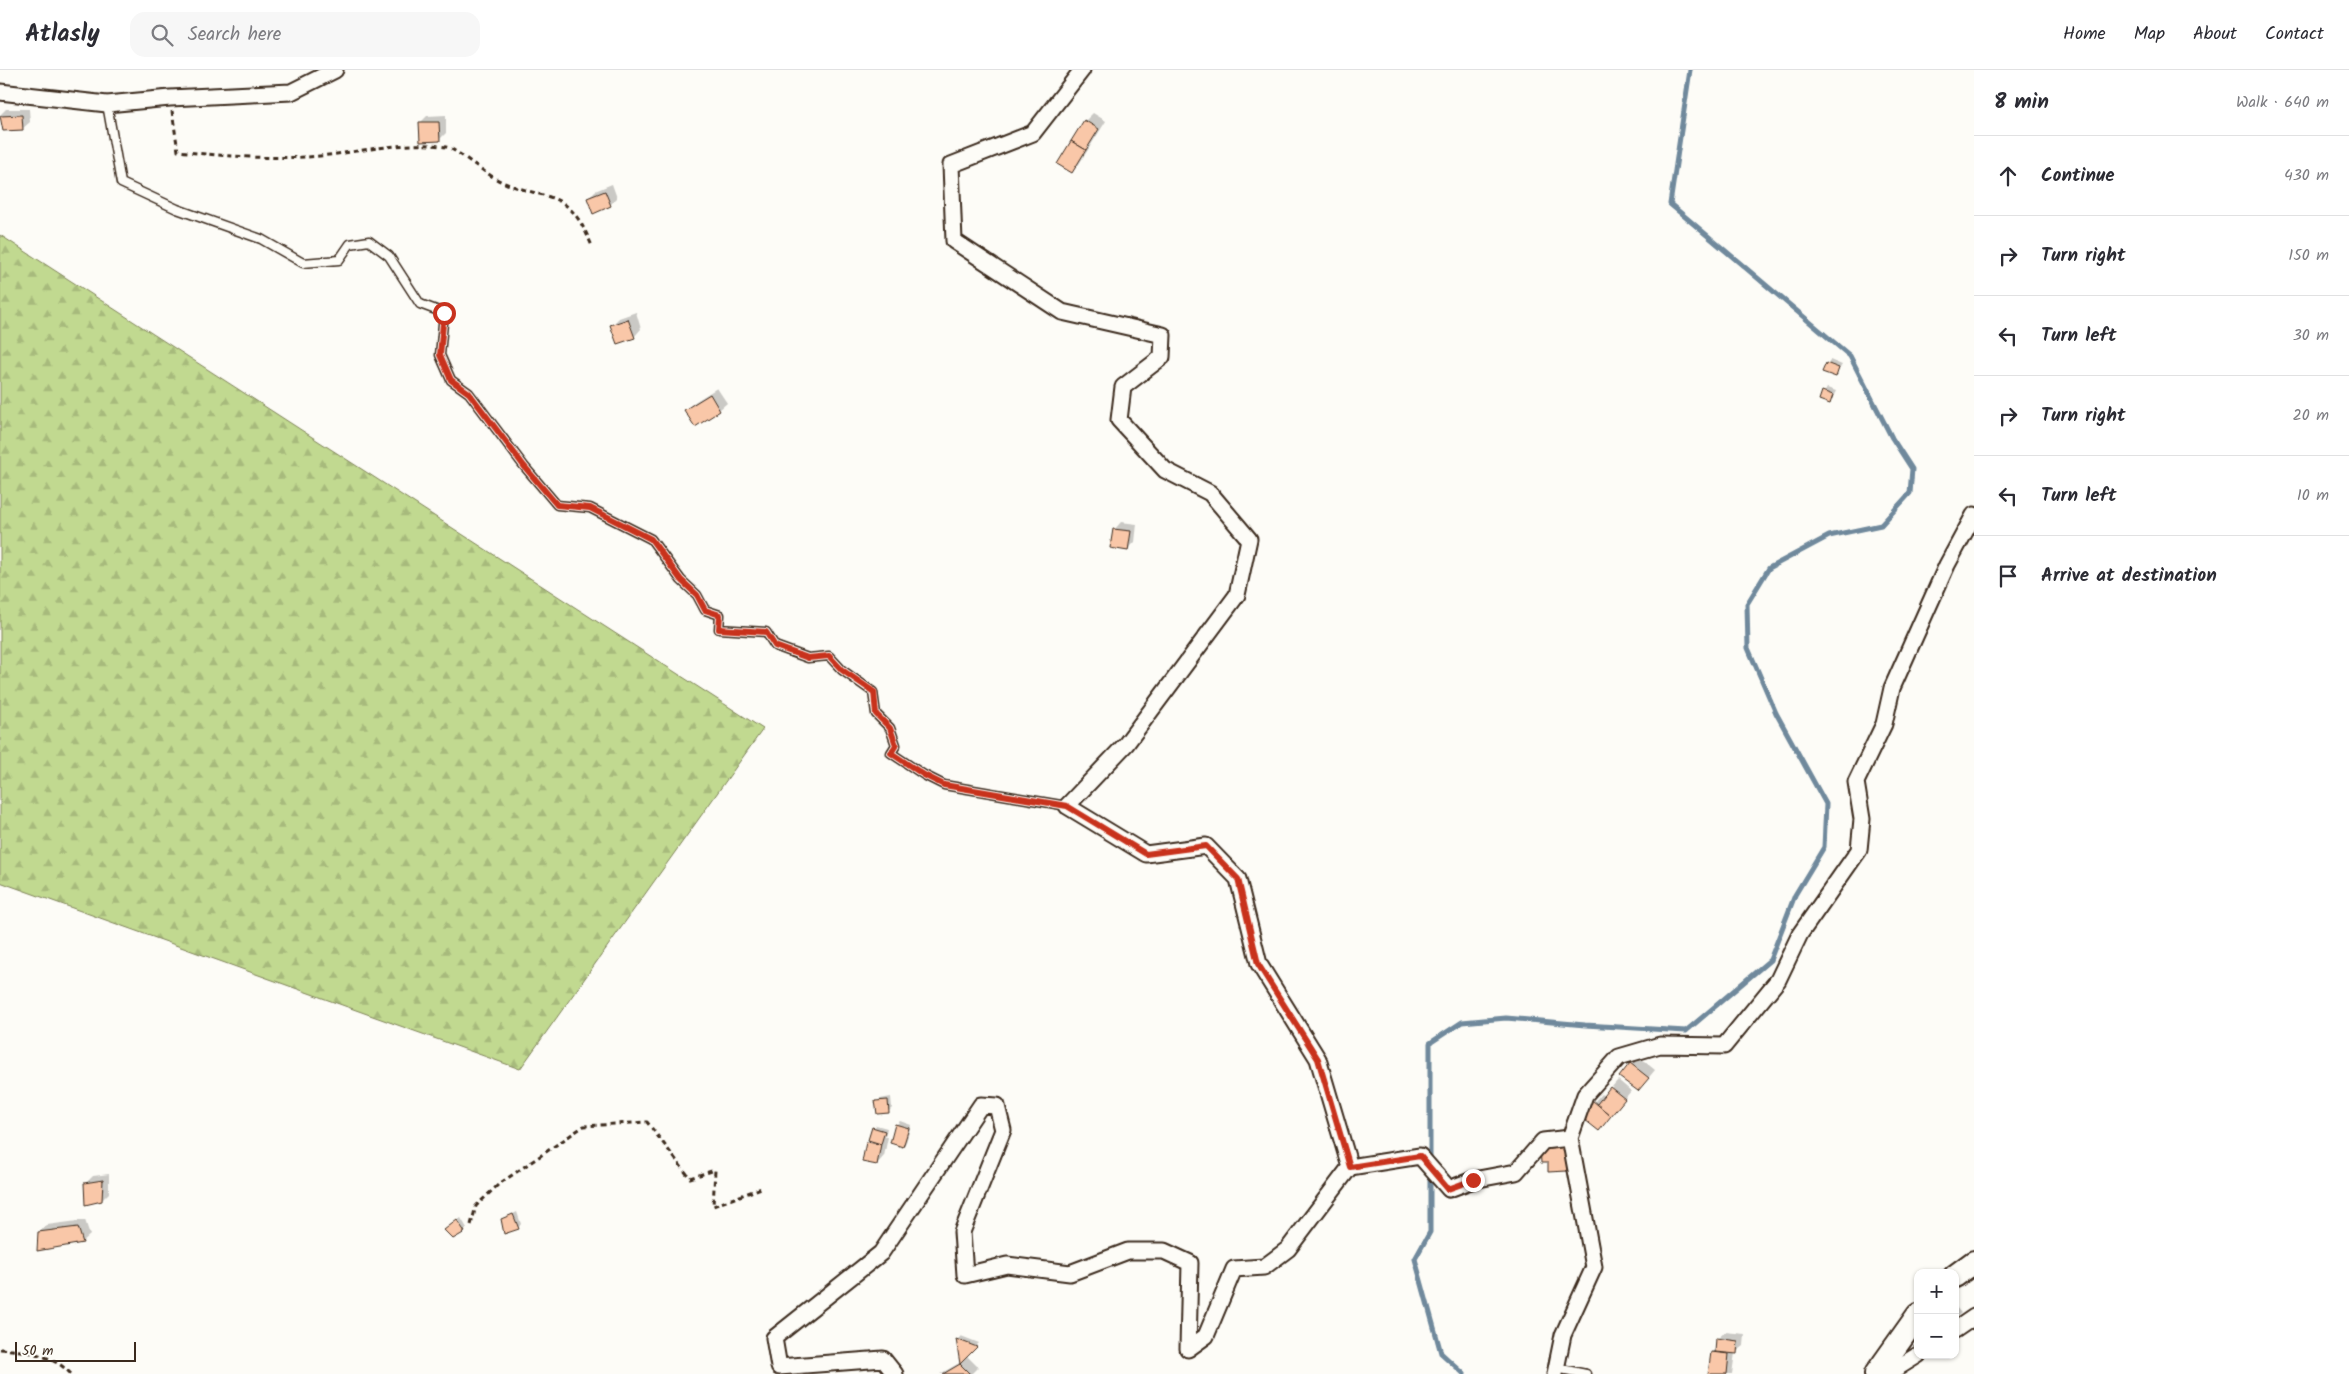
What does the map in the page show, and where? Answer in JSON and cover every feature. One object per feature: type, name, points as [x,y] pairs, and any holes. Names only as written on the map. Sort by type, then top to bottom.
[{"type":"main road","points":[[1959,1273],[1974,1262]]},
{"type":"main road","points":[[1876,1374],[1914,1321]]},
{"type":"street","points":[[0,92],[107,104],[170,98],[291,92],[335,70]]},
{"type":"street","points":[[1082,70],[1033,133],[951,165],[954,241],[1062,312],[1163,335],[1162,357],[1123,387],[1119,420],[1165,470],[1210,493],[1249,539],[1237,595],[1126,744],[1067,806],[1146,854],[1206,846],[1238,879],[1258,964],[1318,1059],[1350,1167]]},
{"type":"street","points":[[1556,1371],[1564,1335],[1594,1267],[1570,1138],[1585,1095],[1619,1057],[1660,1045],[1724,1046],[1778,980],[1800,934],[1859,850],[1862,819],[1856,782],[1884,724],[1892,688],[1947,566],[1974,516]]},
{"type":"street","points":[[895,1374],[884,1359],[779,1367],[774,1338],[881,1253],[981,1105],[997,1106],[1003,1130],[962,1232],[966,1275],[1007,1264],[1070,1273],[1128,1251],[1164,1251],[1190,1264],[1188,1349],[1206,1336],[1234,1269],[1264,1266],[1288,1249],[1350,1167],[1420,1156],[1448,1189],[1473,1180],[1516,1172],[1543,1141],[1570,1138]]},
{"type":"street","points":[[1959,1327],[1974,1317]]},
{"type":"street","points":[[1876,1374],[1897,1368],[1914,1357]]},
{"type":"lane","points":[[107,104],[121,183],[177,209],[261,239],[303,263],[340,260],[350,244],[369,241],[389,256],[420,304],[444,313],[440,355],[451,380],[469,393],[524,466],[557,505],[590,508],[651,539],[681,580],[697,595],[705,610],[720,615],[719,629],[766,632],[775,646],[808,658],[829,656],[842,670],[874,692],[876,714],[890,728],[896,745],[891,753],[924,775],[944,785],[1067,806]]},
{"type":"lane","points":[[1556,1371],[1586,1374]]},
{"type":"lane","points":[[1866,1374],[1869,1372],[1876,1374]]},
{"type":"path","points":[[170,98],[178,152],[213,155],[306,157],[411,146],[448,147],[477,168],[505,184],[555,197],[571,208],[584,227],[592,246]]},
{"type":"path","points":[[471,1225],[476,1206],[499,1184],[584,1126],[647,1122],[690,1178],[715,1170],[714,1206],[764,1187]]},
{"type":"path","points":[[0,1349],[34,1352],[63,1366],[71,1374]]},
{"type":"green space","points":[[0,235],[763,729],[520,1069],[0,882]]},
{"type":"building","points":[[22,115],[23,130],[3,131],[0,116]]},
{"type":"building","points":[[1084,120],[1099,129],[1086,150],[1071,141]]},
{"type":"building","points":[[419,122],[439,122],[440,141],[420,142]]},
{"type":"building","points":[[1071,141],[1086,150],[1072,173],[1057,164]]},
{"type":"building","points":[[605,191],[611,206],[593,214],[587,198]]},
{"type":"building","points":[[628,319],[635,338],[617,344],[610,325]]},
{"type":"building","points":[[1826,363],[1839,368],[1836,377],[1822,372]]},
{"type":"building","points":[[1822,391],[1833,395],[1830,404],[1819,400]]},
{"type":"building","points":[[710,394],[720,411],[695,427],[684,410]]},
{"type":"building","points":[[1113,529],[1131,531],[1128,551],[1110,548]]},
{"type":"building","points":[[1630,1063],[1649,1078],[1638,1091],[1619,1077]]},
{"type":"building","points":[[1610,1087],[1625,1099],[1611,1116],[1597,1104]]},
{"type":"building","points":[[888,1100],[889,1113],[877,1114],[875,1101]]},
{"type":"building","points":[[1592,1100],[1611,1116],[1599,1131],[1580,1116]]},
{"type":"building","points":[[895,1124],[909,1128],[903,1147],[890,1143]]},
{"type":"building","points":[[872,1127],[885,1131],[881,1144],[868,1140]]},
{"type":"building","points":[[866,1142],[881,1144],[877,1165],[862,1162]]},
{"type":"building","points":[[1565,1144],[1567,1171],[1548,1172],[1548,1163],[1541,1163],[1540,1146]]},
{"type":"building","points":[[103,1180],[102,1201],[85,1205],[84,1183]]},
{"type":"building","points":[[513,1214],[519,1229],[504,1234],[501,1219]]},
{"type":"building","points":[[457,1220],[465,1232],[453,1239],[444,1230]]},
{"type":"building","points":[[78,1227],[83,1243],[37,1251],[38,1232]]},
{"type":"building","points":[[1716,1338],[1738,1341],[1737,1354],[1715,1352]]},
{"type":"building","points":[[956,1339],[977,1347],[960,1364]]},
{"type":"building","points":[[1711,1352],[1729,1354],[1727,1374],[1708,1374]]},
{"type":"building","points":[[960,1364],[970,1374],[943,1374]]},
{"type":"waterway","points":[[1430,1160],[1430,1043],[1462,1022],[1506,1018],[1686,1031],[1770,960],[1795,895],[1824,847],[1826,804],[1776,713],[1748,648],[1747,604],[1769,568],[1829,536],[1881,525],[1910,493],[1912,469],[1892,438],[1850,356],[1670,204],[1690,70]]},
{"type":"waterway","points":[[1430,1171],[1430,1232],[1415,1259],[1441,1353],[1464,1374]]},
{"type":"route","points":[[444,313],[440,355],[451,380],[469,393],[524,466],[557,505],[590,508],[651,539],[681,580],[697,595],[705,610],[720,615],[719,629],[766,632],[775,646],[808,658],[829,656],[842,670],[874,692],[876,714],[890,728],[896,745],[891,753],[924,775],[944,785],[1067,806],[1146,854],[1206,846],[1238,879],[1258,964],[1318,1059],[1350,1167],[1420,1156],[1448,1189],[1473,1180]]}]
